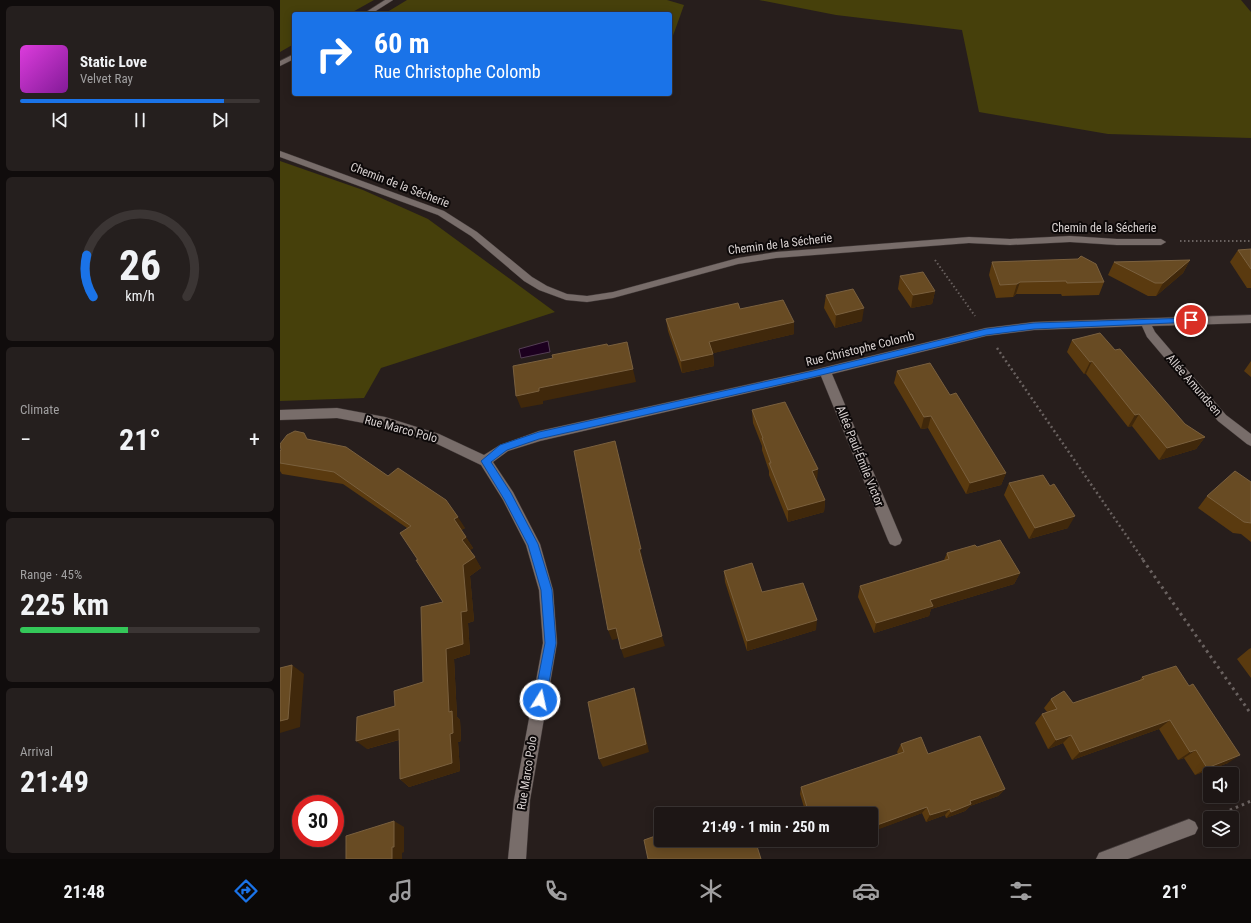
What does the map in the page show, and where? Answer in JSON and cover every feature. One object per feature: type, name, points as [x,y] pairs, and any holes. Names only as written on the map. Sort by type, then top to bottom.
[{"type":"street","points":[[369,12],[390,0]]},
{"type":"street","points":[[280,64],[292,57]]},
{"type":"street","name":"Chemin de la Sécherie","points":[[280,154],[441,213],[474,234],[528,279],[543,288],[566,297],[587,299],[613,295],[738,261],[776,255],[969,240],[1010,242],[1070,239],[1117,242],[1161,242]]},
{"type":"street","name":"Rue Christophe Colomb","points":[[486,461],[504,448],[539,436],[825,371],[986,332],[1034,326],[1251,318]]},
{"type":"street","name":"Allée Amundsen","points":[[1145,322],[1150,334],[1222,418],[1251,441]]},
{"type":"street","name":"Allée Paul-Émile Victor","points":[[825,371],[895,540]]},
{"type":"street","name":"Rue Marco Polo","points":[[280,415],[337,413],[385,422],[436,437],[486,461],[508,496],[532,544],[546,590],[550,643],[522,800],[517,859]]},
{"type":"street","points":[[1105,859],[1189,828]]},
{"type":"path","name":"Chemin de la Sécherie","points":[[1161,242],[1251,241]]},
{"type":"path","points":[[923,244],[986,332],[1251,714]]},
{"type":"path","points":[[1228,811],[1251,801]]},
{"type":"shaded area","points":[[280,0],[374,0],[353,12],[292,12],[292,45],[280,52]]},
{"type":"shaded area","points":[[407,0],[667,0],[684,5],[672,38],[672,12],[387,12]]},
{"type":"shaded area","points":[[759,0],[1241,0],[1251,12],[1251,138],[1108,134],[979,112],[962,30],[836,15]]},
{"type":"shaded area","points":[[280,161],[363,190],[428,219],[555,312],[381,368],[364,398],[280,401]]},
{"type":"shaded area","points":[[548,341],[550,352],[521,358],[519,349]]},
{"type":"building","points":[[1251,249],[1251,269],[1238,250]]},
{"type":"building","points":[[1081,256],[1096,264],[1104,282],[1020,282],[1017,284],[1000,285],[992,262],[1078,259]]},
{"type":"building","points":[[1190,260],[1163,283],[1155,283],[1114,262]]},
{"type":"building","points":[[923,272],[935,291],[913,295],[900,276]]},
{"type":"building","points":[[853,289],[864,308],[836,315],[826,295]]},
{"type":"building","points":[[783,300],[794,322],[709,342],[713,354],[681,361],[666,319],[738,303],[740,309]]},
{"type":"building","points":[[1100,333],[1115,350],[1120,349],[1185,424],[1205,437],[1167,448],[1139,414],[1135,415],[1092,361],[1090,362],[1072,340]]},
{"type":"building","points":[[627,342],[633,369],[539,388],[539,391],[516,396],[513,366],[553,358],[552,355],[607,344],[608,346]]},
{"type":"building","points":[[930,363],[950,395],[956,393],[1006,473],[970,483],[931,416],[924,417],[897,371]]},
{"type":"building","points":[[785,402],[818,469],[812,471],[825,500],[788,510],[769,463],[771,463],[752,410]]},
{"type":"building","points":[[295,431],[304,433],[307,439],[346,447],[388,476],[398,468],[446,500],[458,517],[454,519],[466,537],[462,540],[475,557],[463,565],[467,611],[461,612],[463,644],[446,649],[449,712],[452,711],[453,733],[450,734],[452,763],[400,779],[399,729],[356,741],[357,717],[395,706],[394,691],[423,682],[421,607],[443,602],[400,533],[411,526],[334,472],[280,463],[280,444],[287,435]]},
{"type":"building","points":[[615,441],[641,549],[639,549],[662,636],[621,649],[616,628],[608,630],[574,451]]},
{"type":"building","points":[[1235,471],[1251,482],[1251,523],[1244,522],[1207,496]]},
{"type":"building","points":[[1043,475],[1050,486],[1054,484],[1075,516],[1035,528],[1009,483]]},
{"type":"building","points":[[1000,540],[1020,573],[930,600],[933,606],[876,623],[860,586],[949,559],[947,553],[975,545],[977,547]]},
{"type":"building","points":[[752,563],[762,592],[803,583],[817,620],[747,641],[724,571]]},
{"type":"building","points":[[292,665],[288,719],[280,721],[280,668]]},
{"type":"building","points":[[1176,666],[1189,686],[1193,684],[1240,755],[1206,767],[1196,750],[1190,752],[1170,720],[1080,752],[1071,735],[1056,740],[1042,714],[1057,709],[1051,699],[1064,691],[1073,703],[1144,679],[1142,677]]},
{"type":"building","points":[[634,688],[646,744],[599,759],[588,702]]},
{"type":"building","points":[[980,736],[1005,789],[970,801],[971,804],[951,812],[950,809],[930,815],[927,807],[878,825],[878,807],[807,807],[801,787],[904,752],[901,744],[921,737],[928,754]]},
{"type":"building","points":[[394,821],[394,847],[392,847],[392,859],[346,859],[346,836]]},
{"type":"building","points":[[654,836],[654,847],[757,847],[761,859],[648,859],[644,840]]},
{"type":"route","points":[[540,700],[550,643],[546,590],[532,544],[508,496],[486,461],[504,448],[539,436],[813,374],[986,332],[1034,326],[1191,320]]}]
